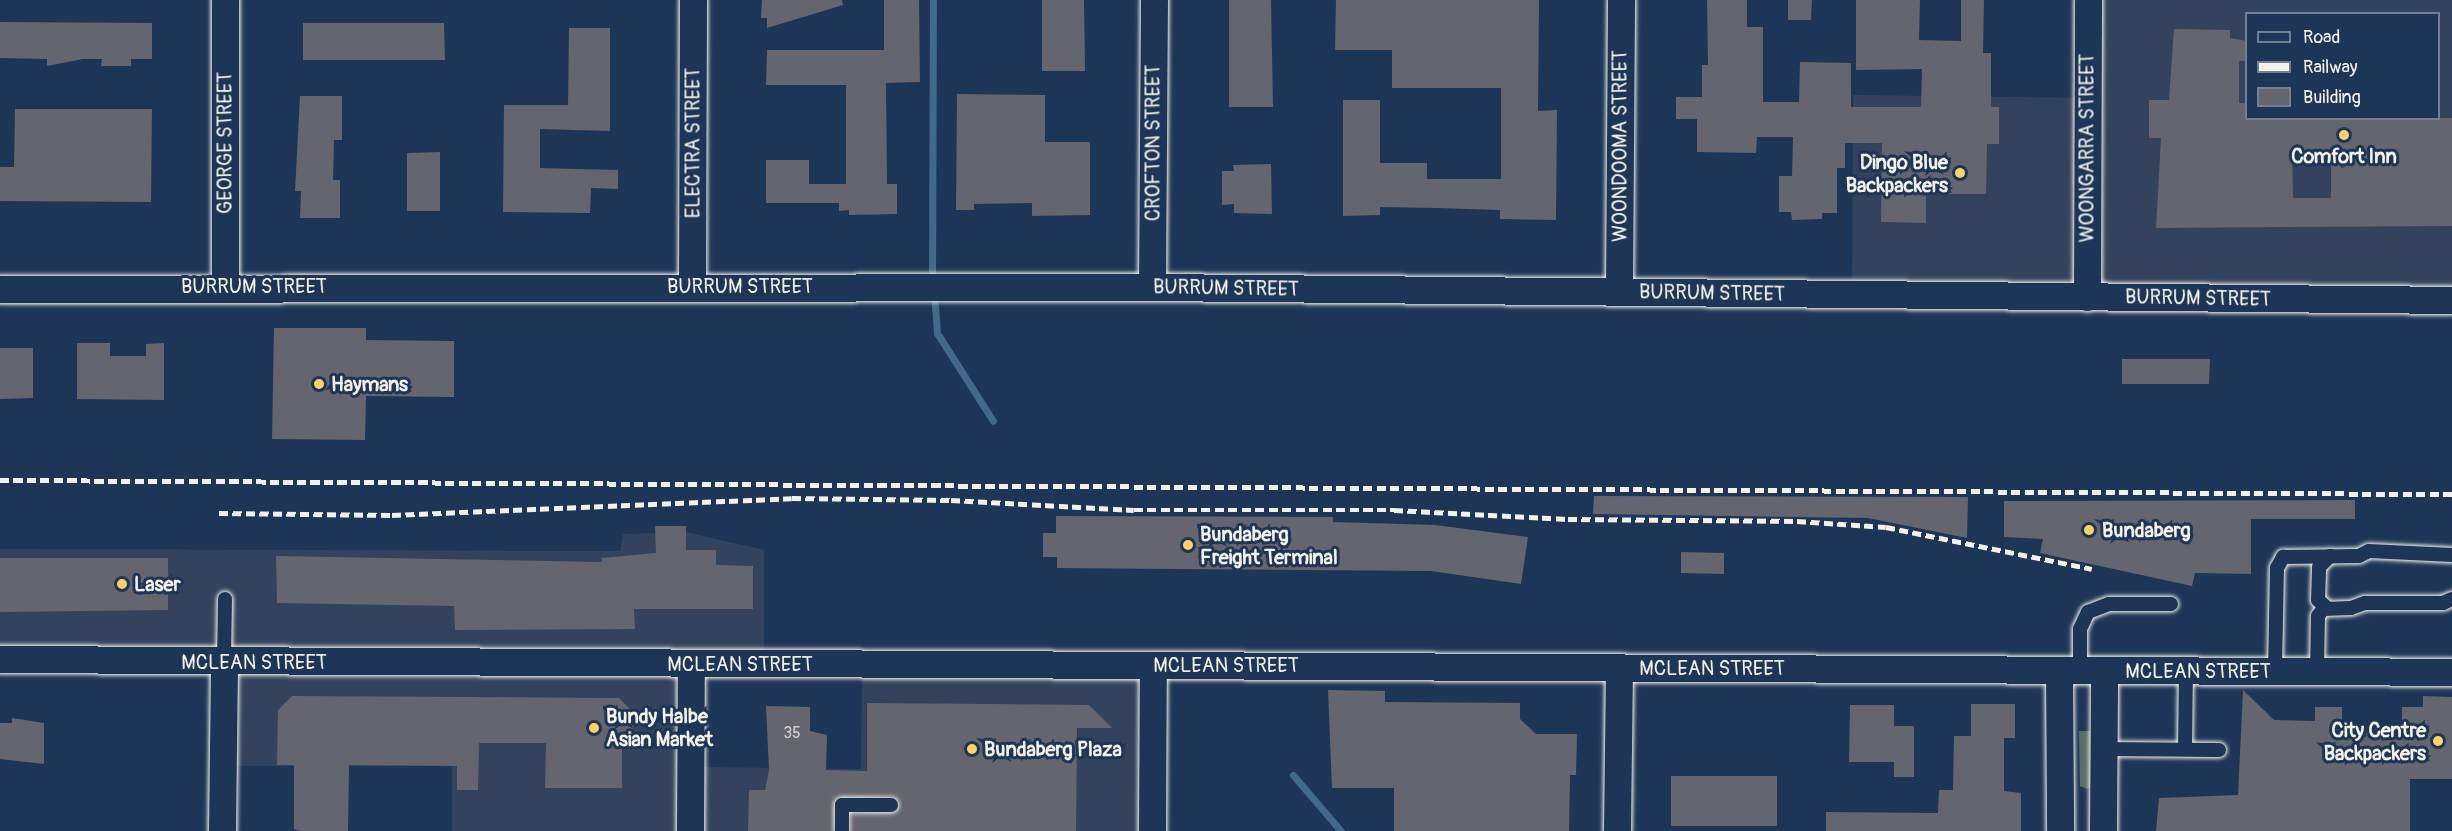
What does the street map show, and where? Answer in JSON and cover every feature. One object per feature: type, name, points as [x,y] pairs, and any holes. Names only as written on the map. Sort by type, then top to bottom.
[{"type":"street","name":"GEORGE STREET","points":[[225,0],[225,286]]},
{"type":"street","name":"ELECTRA STREET","points":[[692,285],[693,0]]},
{"type":"street","name":"CROFTON STREET","points":[[1152,287],[1154,0]]},
{"type":"street","name":"WOONDOOMA STREET","points":[[1619,292],[1620,0]]},
{"type":"street","name":"WOONGARRA STREET","points":[[2087,297],[2088,0]]},
{"type":"street","name":"BURRUM STREET","points":[[0,289],[692,285],[1152,287],[2452,300]]},
{"type":"street","name":"MCLEAN STREET","points":[[0,659],[224,662],[2452,672]]},
{"type":"street","points":[[222,831],[224,662]]},
{"type":"street","points":[[690,831],[691,664]]},
{"type":"street","points":[[1152,831],[1153,665]]},
{"type":"street","points":[[1617,831],[1619,667]]},
{"type":"street","points":[[2081,670],[2104,749],[2103,831]]},
{"type":"street","points":[[2060,831],[2081,670]]},
{"type":"lane","points":[[2275,671],[2277,563],[2288,556],[2359,556],[2368,551],[2452,555]]},
{"type":"lane","points":[[2330,556],[2319,567],[2318,600],[2327,608],[2352,609],[2365,603],[2443,603],[2452,599]]},
{"type":"lane","points":[[224,662],[225,598]]},
{"type":"lane","points":[[2081,670],[2080,630],[2088,612],[2109,604],[2171,604]]},
{"type":"lane","points":[[2318,671],[2318,616],[2327,608]]},
{"type":"lane","points":[[2185,749],[2186,670]]},
{"type":"lane","points":[[2104,749],[2219,750]]},
{"type":"lane","points":[[842,831],[842,805],[891,805]]},
{"type":"shaded area","points":[[2085,0],[2452,0],[2452,303],[1852,296],[1853,95],[2084,98]]},
{"type":"shaded area","points":[[686,532],[764,550],[764,665],[693,666],[692,767],[861,769],[862,666],[1151,667],[1150,831],[452,831],[452,766],[225,766],[226,660],[0,656],[0,549],[620,551],[623,534]]},
{"type":"green space","points":[[2079,731],[2092,731],[2091,786],[2087,789],[2080,786]]},
{"type":"building","points":[[762,0],[842,0],[843,5],[767,28],[767,18],[761,18]]},
{"type":"building","points":[[884,0],[919,0],[920,82],[886,83],[887,184],[897,184],[897,214],[849,215],[849,210],[839,211],[839,203],[766,203],[766,160],[809,160],[809,184],[846,184],[846,85],[766,85],[767,50],[884,50]]},
{"type":"building","points":[[1042,0],[1084,0],[1085,71],[1042,71]]},
{"type":"building","points":[[1229,0],[1271,0],[1273,107],[1229,107]]},
{"type":"building","points":[[1336,0],[1539,0],[1538,111],[1557,110],[1556,220],[1500,219],[1500,210],[1438,208],[1380,207],[1380,215],[1343,216],[1343,100],[1380,100],[1380,163],[1427,163],[1427,179],[1501,179],[1501,88],[1392,88],[1392,50],[1335,50]]},
{"type":"building","points":[[1707,0],[1747,0],[1747,27],[1763,27],[1763,102],[1799,102],[1800,62],[1851,63],[1851,107],[1921,107],[1922,69],[1856,70],[1856,0],[1920,0],[1919,40],[1961,41],[1961,0],[1984,0],[1983,53],[1991,53],[1991,107],[1999,107],[1999,144],[1987,144],[1986,194],[1926,194],[1926,223],[1881,222],[1882,143],[1845,143],[1845,168],[1837,168],[1837,213],[1822,213],[1822,219],[1792,220],[1791,212],[1779,212],[1779,176],[1792,176],[1793,137],[1757,137],[1756,153],[1697,152],[1697,119],[1676,119],[1676,97],[1702,97],[1702,65],[1708,65]]},
{"type":"building","points":[[1788,0],[1812,0],[1811,20],[1788,20]]},
{"type":"building","points":[[0,22],[152,23],[152,59],[131,59],[131,66],[101,66],[102,59],[83,59],[47,66],[47,59],[0,58]]},
{"type":"building","points":[[303,23],[444,23],[445,60],[303,60]]},
{"type":"building","points":[[569,28],[610,28],[610,131],[540,129],[540,168],[618,170],[618,189],[591,188],[590,213],[503,212],[504,105],[568,105]]},
{"type":"building","points":[[2174,29],[2230,30],[2230,38],[2245,41],[2245,61],[2239,61],[2239,103],[2245,103],[2245,120],[2440,120],[2440,118],[2452,118],[2452,226],[2156,228],[2161,138],[2149,138],[2149,100],[2169,100]],"holes":[[[2292,150],[2331,151],[2331,198],[2293,198]]]},
{"type":"building","points":[[957,94],[1045,95],[1045,142],[1090,142],[1090,215],[1032,216],[1032,203],[974,204],[974,210],[956,210]]},
{"type":"building","points":[[300,96],[342,96],[342,140],[334,140],[333,180],[340,180],[340,218],[300,218],[301,191],[295,191]]},
{"type":"building","points":[[15,109],[152,109],[151,202],[0,201],[0,167],[14,167]]},
{"type":"building","points":[[440,152],[440,211],[407,211],[407,153]]},
{"type":"building","points":[[1271,164],[1272,214],[1234,213],[1234,204],[1222,205],[1222,171],[1234,171],[1233,165]]},
{"type":"building","name":"Haymans","points":[[274,328],[366,328],[366,340],[454,341],[454,397],[366,396],[365,440],[272,439]]},
{"type":"building","points":[[77,343],[110,343],[110,356],[146,356],[146,344],[164,343],[164,400],[77,399]]},
{"type":"building","points":[[0,348],[33,348],[33,398],[0,399]]},
{"type":"building","points":[[2122,359],[2210,359],[2209,384],[2122,384]]},
{"type":"building","points":[[1594,496],[1968,497],[1967,538],[1868,518],[1593,514]]},
{"type":"building","points":[[2355,500],[2355,519],[2251,519],[2251,574],[2195,573],[2192,586],[2040,553],[2043,539],[2004,537],[2004,501]]},
{"type":"building","name":"Bundaberg Freight Terminal","points":[[1056,516],[1333,517],[1333,522],[1435,525],[1528,537],[1521,584],[1431,571],[1057,568],[1057,557],[1043,557],[1043,533],[1056,533]]},
{"type":"building","points":[[655,526],[686,526],[686,550],[716,550],[716,565],[753,566],[753,609],[634,609],[635,629],[455,630],[454,606],[277,603],[276,556],[602,562],[602,558],[656,553]]},
{"type":"building","points":[[1681,552],[1724,553],[1724,574],[1681,573]]},
{"type":"building","points":[[0,558],[168,558],[168,610],[0,612]]},
{"type":"building","points":[[1328,690],[1385,691],[1385,702],[1520,703],[1520,719],[1536,734],[1577,734],[1576,775],[1570,775],[1569,831],[1394,831],[1394,788],[1332,788]]},
{"type":"building","points":[[2243,690],[2274,720],[2315,721],[2315,707],[2342,707],[2342,727],[2402,727],[2402,707],[2423,707],[2423,696],[2452,697],[2452,779],[2410,779],[2410,831],[2156,831],[2159,798],[2238,795]]},
{"type":"building","points":[[292,696],[619,698],[633,712],[633,743],[622,743],[622,788],[545,788],[546,743],[479,743],[478,790],[457,790],[457,766],[349,765],[348,831],[300,831],[294,829],[294,765],[277,765],[278,710]]},
{"type":"building","name":"Bundaberg Plaza","points":[[867,703],[1089,705],[1112,728],[1077,728],[1076,831],[851,831],[851,814],[896,812],[899,801],[891,796],[837,798],[833,831],[748,831],[749,790],[765,790],[769,770],[766,706],[810,707],[810,731],[827,735],[826,770],[867,771]]},
{"type":"building","points":[[1971,704],[2015,704],[2015,738],[2004,738],[2004,791],[2021,793],[2021,831],[1826,831],[1826,812],[1938,813],[1939,790],[1953,790],[1954,736],[1971,736]]},
{"type":"building","points":[[1850,705],[1894,705],[1894,726],[1914,726],[1914,777],[1894,777],[1894,762],[1849,762]]},
{"type":"building","points":[[12,718],[44,723],[44,764],[0,759],[0,723],[12,723]]},
{"type":"building","points":[[1671,776],[1777,776],[1777,826],[1671,826]]},
{"type":"waterway","points":[[932,282],[933,0]]},
{"type":"waterway","points":[[934,293],[937,333],[993,421]]},
{"type":"waterway","points":[[1293,775],[1341,831]]},
{"type":"railway","points":[[0,480],[2452,494]]},
{"type":"railway","points":[[219,513],[392,515],[792,498],[951,500],[1134,510],[1394,510],[1568,519],[1797,521],[1886,527],[2092,569]]},
{"type":"place","name":"Comfort Inn","points":[[2344,135]]},
{"type":"place","name":"Dingo Blue Backpackers","points":[[1960,173]]},
{"type":"place","name":"Haymans","points":[[319,384]]},
{"type":"place","name":"Bundaberg","points":[[2089,530]]},
{"type":"place","name":"Bundaberg Freight Terminal","points":[[1188,545]]},
{"type":"place","name":"Laser","points":[[122,584]]},
{"type":"place","name":"Bundy Halbe Asian Market","points":[[594,728]]},
{"type":"place","name":"City Centre Backpackers","points":[[2438,741]]},
{"type":"place","name":"Bundaberg Plaza","points":[[972,749]]}]
